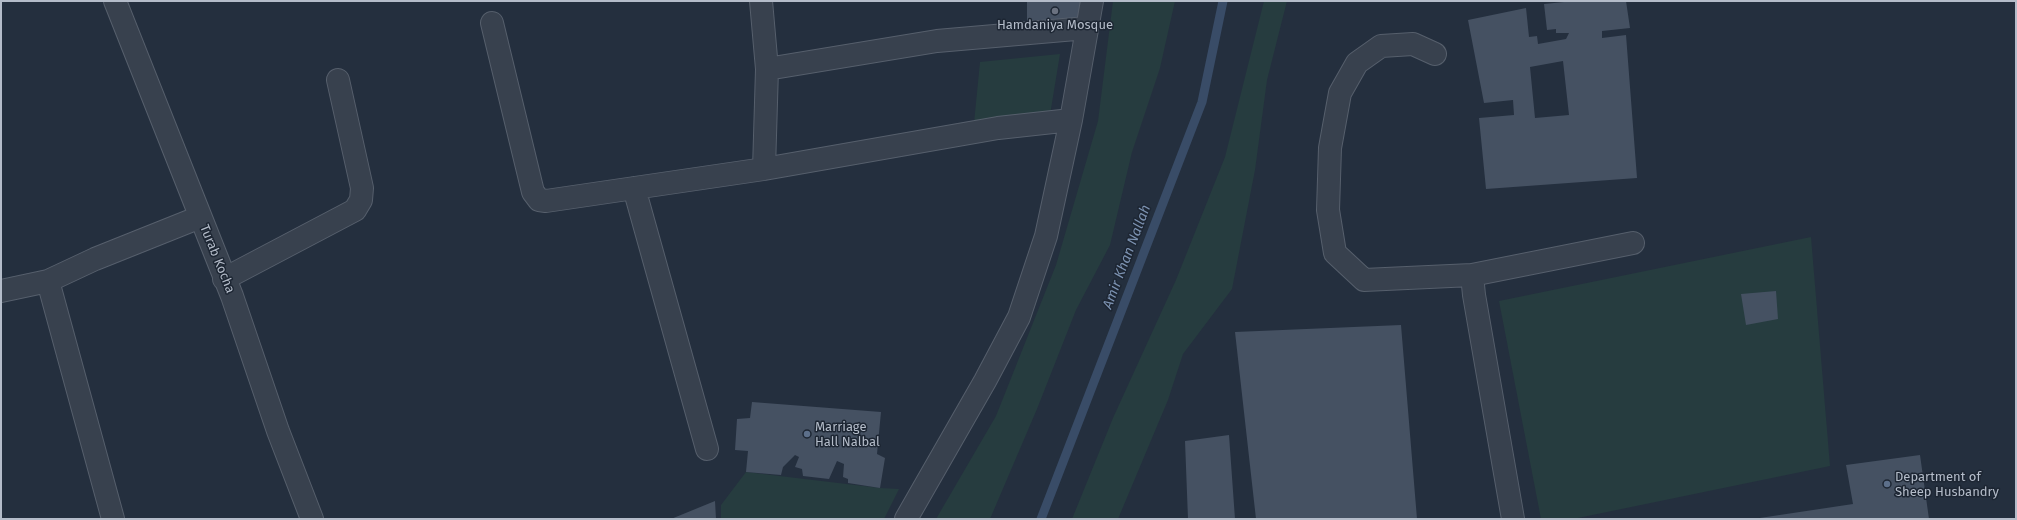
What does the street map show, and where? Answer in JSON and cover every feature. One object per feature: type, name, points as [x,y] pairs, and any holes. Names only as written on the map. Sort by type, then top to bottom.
[{"type":"street","name":"Turab Kocha","points":[[115,1],[232,296],[278,431],[312,519]]},
{"type":"street","points":[[761,1],[767,69],[764,168]]},
{"type":"street","points":[[906,519],[985,381],[1019,316],[1046,236],[1071,120],[1092,1]]},
{"type":"street","points":[[492,23],[533,192],[539,200],[546,201],[764,168],[998,128],[1071,120]]},
{"type":"street","points":[[767,69],[937,41],[1087,28]]},
{"type":"street","points":[[1434,54],[1413,44],[1381,46],[1357,63],[1340,92],[1330,148],[1328,210],[1336,253],[1364,280],[1472,275],[1633,243]]},
{"type":"street","points":[[224,279],[355,210],[361,200],[362,188],[338,80]]},
{"type":"street","points":[[634,188],[706,449]]},
{"type":"street","points":[[1,291],[48,281],[95,259],[200,218]]},
{"type":"street","points":[[1472,275],[1474,295],[1513,519]]},
{"type":"street","points":[[48,281],[113,519]]},
{"type":"green space","points":[[1113,1],[1175,1],[1160,68],[1132,152],[1110,245],[1076,310],[1037,409],[990,519],[936,519],[996,416],[1056,265],[1098,121]]},
{"type":"green space","points":[[1264,1],[1287,1],[1267,80],[1255,170],[1232,289],[1183,354],[1168,400],[1118,519],[1072,519],[1113,418],[1176,280],[1225,157]]},
{"type":"green space","points":[[1060,54],[1050,115],[974,123],[980,62]]},
{"type":"green space","points":[[1811,237],[1830,466],[1573,519],[1541,519],[1499,301]]},
{"type":"green space","points":[[746,472],[899,489],[884,519],[721,519],[721,505]]},
{"type":"building","name":"Hamdaniya Mosque","points":[[1027,1],[1083,1],[1082,20],[1027,23]]},
{"type":"building","points":[[1574,1],[1626,1],[1630,28],[1602,31],[1602,38],[1626,35],[1637,178],[1486,189],[1479,118],[1514,115],[1513,100],[1484,103],[1468,20],[1526,8],[1529,37],[1537,36],[1538,44],[1566,39],[1569,33],[1556,33],[1556,29],[1547,30],[1544,4]],"holes":[[[1563,61],[1569,115],[1535,118],[1530,67]]]},
{"type":"building","points":[[1776,291],[1778,319],[1746,325],[1741,294]]},
{"type":"building","points":[[1401,325],[1417,519],[1256,519],[1235,332]]},
{"type":"building","name":"Marriage Hall Nalbal","points":[[752,402],[881,412],[877,454],[885,458],[880,488],[848,483],[848,479],[843,477],[844,464],[837,461],[829,479],[803,476],[802,469],[795,467],[799,457],[795,455],[783,467],[781,475],[746,472],[748,451],[735,450],[737,419],[750,418]]},
{"type":"building","points":[[1229,435],[1235,519],[1188,519],[1185,441]]},
{"type":"building","name":"Department of Sheep Husbandry","points":[[1920,455],[1929,519],[1753,519],[1853,504],[1846,465]]},
{"type":"building","points":[[715,501],[716,519],[671,519]]},
{"type":"waterway","name":"Amir Khan Nallah","points":[[1041,519],[1202,102],[1223,1]]},
{"type":"place","name":"Hamdaniya Mosque","points":[[1055,11]]},
{"type":"place","name":"Marriage Hall Nalbal","points":[[807,434]]},
{"type":"place","name":"Department of Sheep Husbandry","points":[[1887,484]]}]
